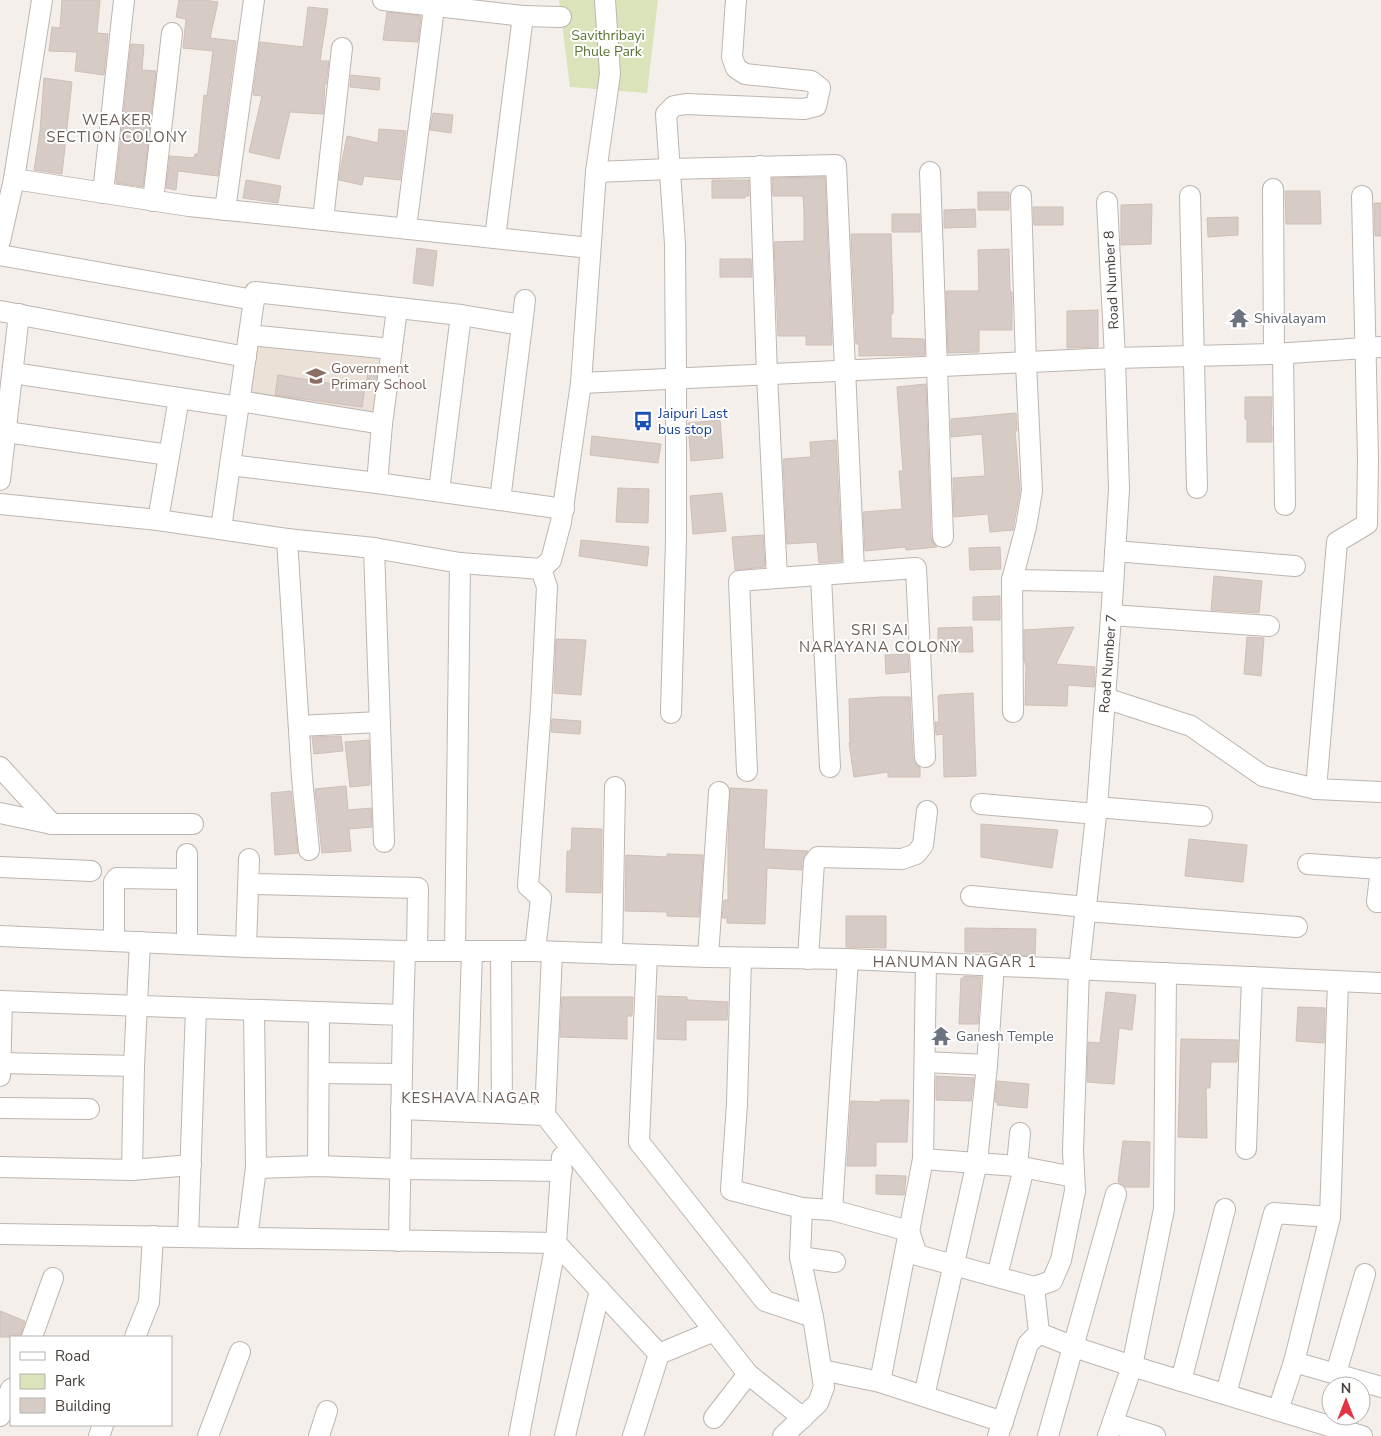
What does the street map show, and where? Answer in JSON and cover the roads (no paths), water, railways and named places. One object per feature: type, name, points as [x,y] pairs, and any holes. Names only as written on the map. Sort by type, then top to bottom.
[{"type":"street","points":[[0,241],[14,179],[42,0]]},
{"type":"street","points":[[103,193],[124,0]]},
{"type":"street","points":[[225,210],[254,0]]},
{"type":"street","points":[[383,0],[435,3],[523,16],[561,17]]},
{"type":"street","points":[[0,504],[158,520],[374,548],[460,563],[542,569],[551,560],[564,509],[581,383],[596,172],[610,74],[605,0]]},
{"type":"street","points":[[671,713],[676,539],[675,244],[666,114],[674,106],[686,104],[804,109],[816,106],[820,88],[811,81],[744,74],[736,68],[732,57],[736,0]]},
{"type":"street","points":[[406,228],[435,3]]},
{"type":"street","points":[[495,238],[523,16]]},
{"type":"street","points":[[153,201],[172,33]]},
{"type":"street","points":[[324,220],[342,48]]},
{"type":"street","points":[[596,172],[836,165],[854,571]]},
{"type":"street","points":[[760,166],[767,375],[777,578]]},
{"type":"street","points":[[930,172],[943,537]]},
{"type":"street","points":[[14,179],[153,201],[225,210],[590,248]]},
{"type":"street","points":[[1273,189],[1285,505]]},
{"type":"street","points":[[1013,712],[1012,580],[1026,527],[1032,491],[1021,196]]},
{"type":"street","points":[[1190,196],[1197,488]]},
{"type":"street","points":[[1316,789],[1337,542],[1367,524],[1373,347],[1362,196]]},
{"type":"street","name":"Road Number 8","points":[[1107,202],[1115,358]]},
{"type":"street","points":[[0,256],[254,300]]},
{"type":"street","points":[[221,529],[255,292],[522,325]]},
{"type":"street","points":[[500,500],[525,300]]},
{"type":"street","points":[[377,482],[382,424],[397,309]]},
{"type":"street","points":[[0,480],[13,372],[10,313],[246,357]]},
{"type":"street","points":[[439,491],[461,316]]},
{"type":"street","points":[[249,335],[392,349]]},
{"type":"street","points":[[581,383],[1115,358],[1278,353],[1373,347]]},
{"type":"street","name":"Road Number 7","points":[[1034,1287],[1052,1281],[1061,1260],[1075,1191],[1073,1151],[1079,969],[1096,811],[1114,582],[1119,489],[1115,358]]},
{"type":"street","points":[[13,372],[179,398],[240,404],[382,424]]},
{"type":"street","points":[[158,520],[179,398]]},
{"type":"street","points":[[6,432],[169,455]]},
{"type":"street","points":[[230,465],[377,482],[564,509]]},
{"type":"street","points":[[287,538],[309,850]]},
{"type":"street","points":[[374,548],[384,842]]},
{"type":"street","points":[[1115,551],[1295,566]]},
{"type":"street","points":[[460,563],[463,951],[467,1111]]},
{"type":"street","points":[[747,771],[739,581],[821,576],[854,571],[916,568],[926,757]]},
{"type":"street","points":[[542,569],[547,588],[541,707],[528,886],[541,898],[545,1114],[748,1374],[803,1418]]},
{"type":"street","points":[[821,576],[830,767]]},
{"type":"street","points":[[1012,580],[1114,582]]},
{"type":"street","points":[[1111,615],[1269,626]]},
{"type":"street","points":[[1104,698],[1191,726],[1263,776],[1316,789],[1381,792]]},
{"type":"street","points":[[299,726],[380,722]]},
{"type":"street","points":[[0,766],[52,824]]},
{"type":"street","points":[[612,954],[615,786]]},
{"type":"street","points":[[708,957],[719,792]]},
{"type":"street","points":[[981,804],[1202,816]]},
{"type":"street","points":[[808,959],[814,862],[818,857],[902,859],[916,854],[923,845],[927,811]]},
{"type":"street","points":[[0,813],[52,824],[193,824]]},
{"type":"street","points":[[187,854],[187,944]]},
{"type":"street","points":[[246,947],[249,859]]},
{"type":"street","points":[[1308,864],[1381,869],[1377,902],[1381,902]]},
{"type":"street","points":[[0,867],[91,871]]},
{"type":"street","points":[[114,941],[114,882],[117,878],[181,879],[187,882]]},
{"type":"street","points":[[249,884],[418,888],[403,1015],[399,1241]]},
{"type":"street","points":[[970,896],[1086,909],[1297,927]]},
{"type":"street","points":[[0,936],[246,947],[848,959],[994,964],[1381,983]]},
{"type":"street","points":[[132,1170],[134,1066],[140,942]]},
{"type":"street","points":[[501,951],[502,1112]]},
{"type":"street","points":[[647,955],[639,1142],[765,1301],[813,1317]]},
{"type":"street","points":[[741,958],[737,1104],[731,1190],[802,1208],[832,1210],[910,1231]]},
{"type":"street","points":[[832,1210],[848,959]]},
{"type":"street","points":[[880,1382],[923,1159],[926,963]]},
{"type":"street","points":[[924,1396],[977,1162],[988,1065],[994,964]]},
{"type":"street","points":[[1155,1436],[1110,1429],[1132,1366],[1164,1209],[1166,973]]},
{"type":"street","points":[[1246,1149],[1252,977]]},
{"type":"street","points":[[1278,1410],[1294,1362],[1330,1218],[1338,982]]},
{"type":"street","points":[[0,1076],[1,1001],[403,1015]]},
{"type":"street","points":[[188,1237],[196,1008]]},
{"type":"street","points":[[247,1238],[256,1168],[254,1010]]},
{"type":"street","points":[[318,1166],[319,1013]]},
{"type":"street","points":[[925,1062],[988,1065]]},
{"type":"street","points":[[0,1063],[134,1066]]},
{"type":"street","points":[[319,1073],[402,1074]]},
{"type":"street","points":[[0,1108],[89,1109]]},
{"type":"street","points":[[402,1109],[545,1114]]},
{"type":"street","points":[[997,1276],[1020,1167],[1020,1133]]},
{"type":"street","points":[[519,1436],[556,1243],[563,1138]]},
{"type":"street","points":[[923,1159],[1020,1167],[1074,1177]]},
{"type":"street","points":[[0,1166],[132,1170],[191,1166]]},
{"type":"street","points":[[256,1168],[318,1166],[562,1171]]},
{"type":"street","points":[[1048,1436],[1116,1194]]},
{"type":"street","points":[[783,1436],[818,1403],[824,1386],[813,1317],[800,1257],[802,1208]]},
{"type":"street","points":[[1181,1381],[1225,1209]]},
{"type":"street","points":[[1226,1394],[1274,1213],[1330,1218]]},
{"type":"street","points":[[822,1370],[880,1382],[924,1396],[1001,1429],[1028,1344],[1039,1332],[1034,1287],[917,1254],[910,1231]]},
{"type":"street","points":[[0,1234],[556,1243],[659,1354]]},
{"type":"street","points":[[136,1336],[148,1302],[153,1236]]},
{"type":"street","points":[[800,1257],[835,1262]]},
{"type":"street","points":[[1336,1373],[1365,1274]]},
{"type":"street","points":[[32,1336],[53,1278]]},
{"type":"street","points":[[564,1436],[600,1290]]},
{"type":"street","points":[[659,1354],[714,1331]]},
{"type":"street","points":[[1039,1332],[1074,1347],[1132,1366],[1362,1436]]},
{"type":"street","points":[[208,1436],[240,1352]]},
{"type":"street","points":[[634,1436],[659,1354]]},
{"type":"street","points":[[1294,1362],[1381,1387]]},
{"type":"street","points":[[714,1418],[748,1374]]},
{"type":"street","points":[[0,1416],[10,1391]]},
{"type":"street","points":[[318,1436],[327,1411]]},
{"type":"place","name":"Shivalayam","points":[[1239,318]]},
{"type":"place","name":"Government Primary School","points":[[316,376]]},
{"type":"place","name":"Jaipuri Last bus stop","points":[[643,421]]},
{"type":"place","name":"Ganesh Temple","points":[[941,1036]]},
{"type":"district","name":"WEAKER SECTION COLONY","points":[[117,128]]},
{"type":"district","name":"SRI SAI NARAYANA COLONY","points":[[880,638]]},
{"type":"district","name":"HANUMAN NAGAR 1","points":[[955,962]]},
{"type":"district","name":"KESHAVA NAGAR","points":[[471,1098]]},
{"type":"park label","name":"Savithribayi Phule Park","points":[[608,43]]}]
